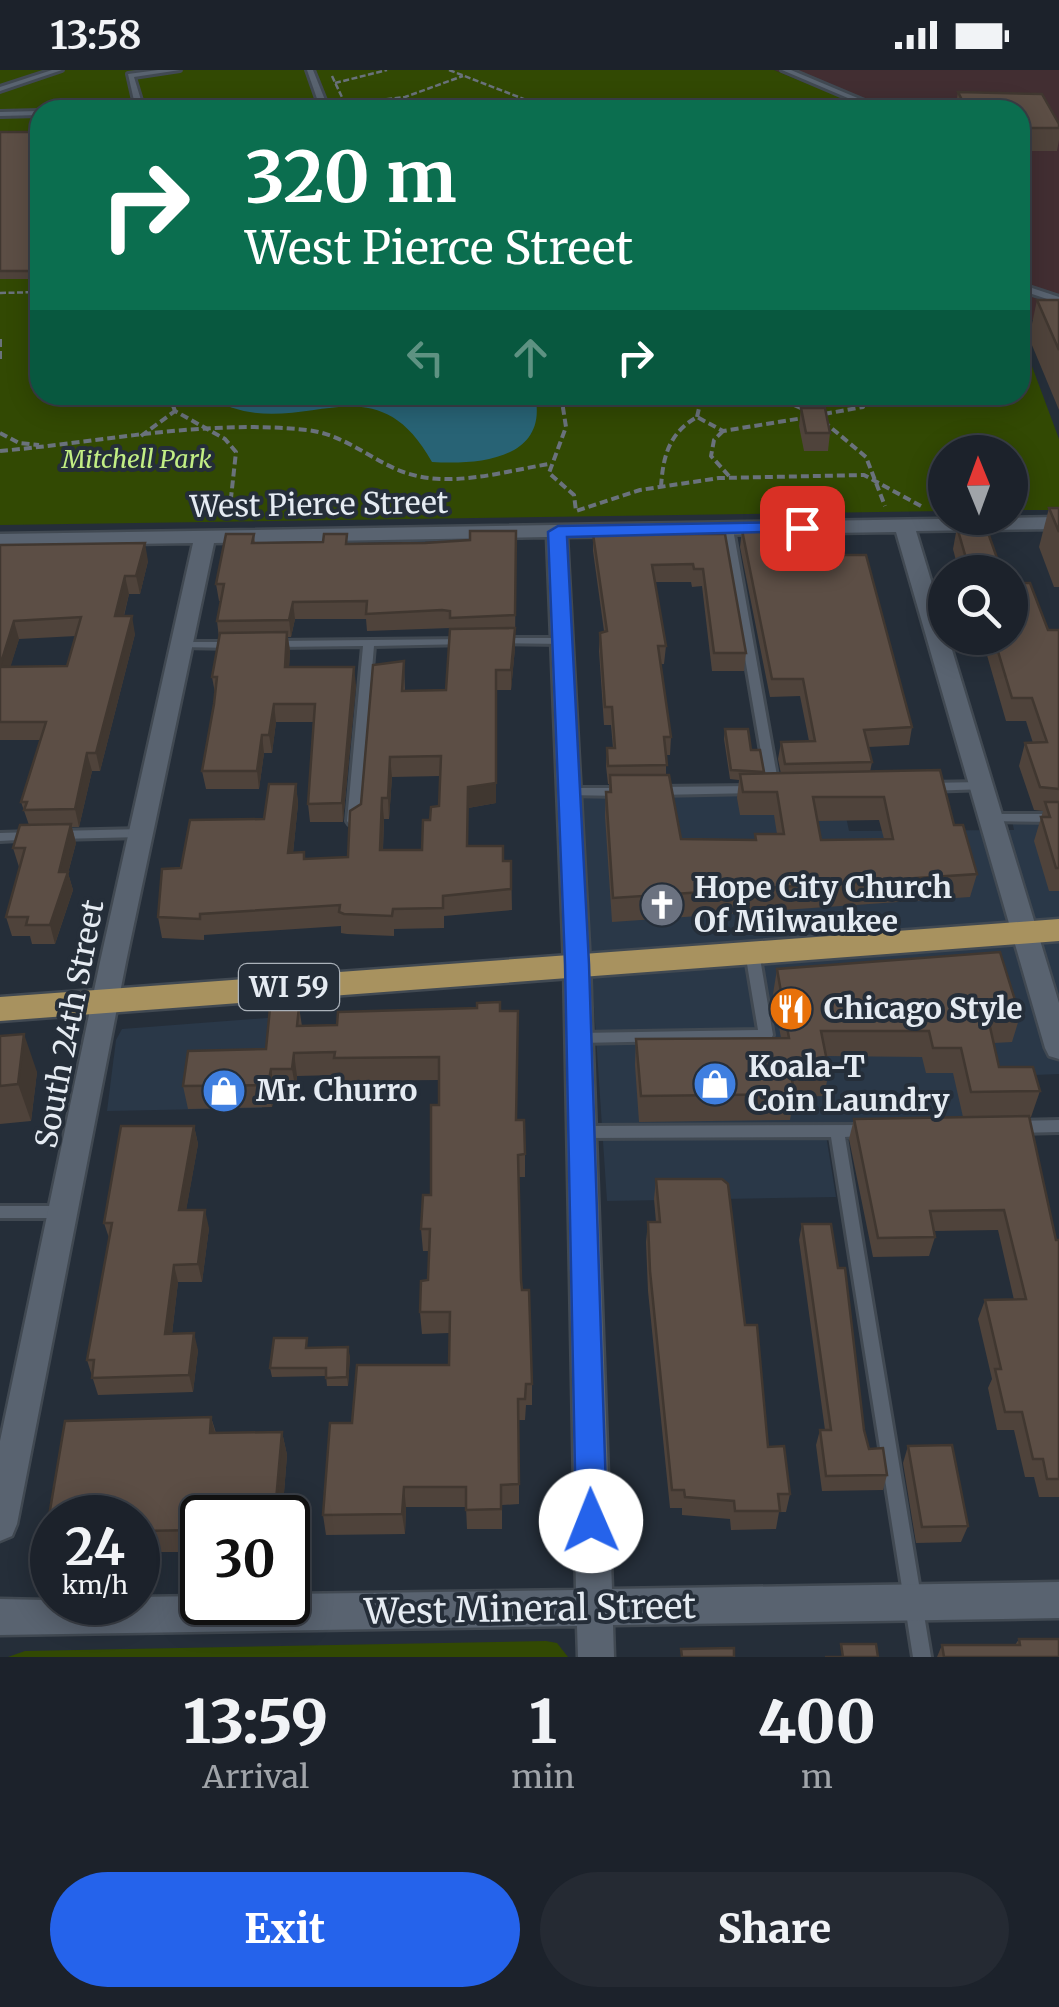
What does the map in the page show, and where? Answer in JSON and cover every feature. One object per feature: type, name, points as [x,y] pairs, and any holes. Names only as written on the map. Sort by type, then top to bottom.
[{"type":"main road","name":"WI 59","points":[[0,1009],[1059,930]]},
{"type":"street","name":"West Pierce Street","points":[[0,540],[1059,523]]},
{"type":"street","points":[[904,526],[1059,1048]]},
{"type":"street","points":[[558,532],[577,964],[596,1657]]},
{"type":"street","name":"South 24th Street","points":[[0,1524],[205,536]]},
{"type":"street","name":"West Mineral Street","points":[[0,1617],[1059,1600]]},
{"type":"lane","points":[[0,90],[59,70]]},
{"type":"lane","points":[[137,100],[130,75],[177,70]]},
{"type":"lane","points":[[310,70],[320,100]]},
{"type":"lane","points":[[786,70],[858,100]]},
{"type":"lane","points":[[0,114],[30,113]]},
{"type":"lane","points":[[1030,290],[1059,300]]},
{"type":"lane","points":[[728,529],[774,790]]},
{"type":"lane","points":[[260,644],[562,640]]},
{"type":"lane","points":[[353,824],[369,643]]},
{"type":"lane","points":[[183,645],[241,645]]},
{"type":"lane","points":[[912,788],[982,786]]},
{"type":"lane","points":[[570,792],[790,789]]},
{"type":"lane","points":[[992,818],[1059,818]]},
{"type":"lane","points":[[0,837],[144,833]]},
{"type":"lane","points":[[579,1038],[766,1035],[752,952]]},
{"type":"lane","points":[[1005,1127],[1059,1126]]},
{"type":"lane","points":[[582,1132],[893,1130]]},
{"type":"lane","points":[[838,1132],[922,1657]]},
{"type":"lane","points":[[0,1212],[66,1212]]},
{"type":"path","points":[[335,83],[387,70]]},
{"type":"path","points":[[449,70],[526,100]]},
{"type":"path","points":[[332,76],[342,100]]},
{"type":"path","points":[[379,100],[405,97],[463,76]]},
{"type":"path","points":[[1,294],[30,293]]},
{"type":"path","points":[[0,339],[0,363]]},
{"type":"path","points":[[173,405],[175,411],[209,430],[236,452],[229,516]]},
{"type":"path","points":[[563,405],[566,427],[549,464],[549,473],[574,494],[576,511],[661,487],[730,478],[864,475],[921,506]]},
{"type":"path","points":[[661,487],[670,437],[696,417],[699,405]]},
{"type":"path","points":[[794,405],[814,414],[866,457],[885,506]]},
{"type":"path","points":[[696,417],[723,432],[864,405]]},
{"type":"path","points":[[139,437],[175,411]]},
{"type":"path","points":[[0,451],[209,430],[280,429],[335,436],[409,474],[442,479],[549,464]]},
{"type":"path","points":[[723,432],[710,449],[711,456],[730,478]]},
{"type":"path","points":[[0,433],[19,443],[56,447]]},
{"type":"shaded area","points":[[774,70],[1059,70],[1059,320],[1030,320],[1030,100],[848,100]]},
{"type":"shaded area","points":[[840,788],[849,831],[1014,830],[1012,820],[1059,818],[1059,1074],[959,1078],[970,1124],[825,1129],[836,1197],[607,1201],[589,932],[569,792]]},
{"type":"shaded area","points":[[280,1017],[262,1108],[107,1111],[116,1040],[122,1029]]},
{"type":"green space","name":"Mitchell Park","points":[[0,70],[774,70],[848,100],[30,100],[30,405],[1030,405],[1030,361],[1059,439],[1059,510],[1028,510],[1028,435],[928,435],[928,511],[0,525]]},
{"type":"green space","points":[[557,1643],[568,1657],[8,1657],[25,1651]]},
{"type":"water","points":[[228,405],[536,405],[537,416],[531,433],[506,454],[470,462],[432,462],[408,429],[383,412],[357,407],[270,414]]},
{"type":"building","points":[[958,92],[1042,94],[1059,128],[1030,128],[1030,100],[962,100]]},
{"type":"building","points":[[0,132],[30,132],[30,271],[0,271]]},
{"type":"building","points":[[1037,300],[1059,300],[1059,350]]},
{"type":"building","points":[[801,408],[825,408],[830,433],[806,433]]},
{"type":"building","points":[[1049,508],[1059,508],[1059,532]]},
{"type":"building","points":[[832,528],[838,555],[866,555],[912,727],[864,730],[872,762],[785,764],[781,742],[815,741],[803,679],[772,679],[742,530]]},
{"type":"building","points":[[470,531],[516,531],[515,615],[450,618],[450,611],[442,610],[366,614],[367,601],[293,602],[289,620],[217,621],[224,584],[216,584],[226,534],[254,534],[252,543],[323,542],[324,534],[347,534],[346,544],[470,540]]},
{"type":"building","points":[[593,534],[725,534],[746,653],[714,653],[703,569],[694,569],[693,564],[652,565],[666,646],[658,646],[671,737],[664,737],[667,765],[608,766],[607,748],[615,748],[612,707],[605,707],[600,633],[607,631]]},
{"type":"building","points":[[959,535],[989,535],[996,555],[965,555]]},
{"type":"building","points":[[145,543],[136,576],[125,576],[115,616],[132,616],[96,753],[87,753],[75,809],[24,810],[27,802],[21,802],[46,722],[0,722],[0,667],[67,666],[81,617],[14,621],[0,666],[0,545]]},
{"type":"building","points":[[1030,583],[1048,630],[1059,630],[1059,789],[1040,787],[1025,743],[1047,742],[1032,698],[1012,698],[999,655],[1028,655]]},
{"type":"building","points":[[515,628],[511,670],[496,670],[496,783],[468,787],[467,846],[503,846],[503,861],[511,861],[511,889],[443,896],[443,908],[393,909],[392,916],[344,914],[339,912],[340,905],[200,914],[200,919],[158,917],[162,869],[181,868],[190,820],[264,819],[269,784],[296,784],[288,853],[304,852],[304,859],[348,857],[350,811],[361,804],[373,665],[404,661],[402,691],[446,690],[450,629]],"holes":[[[441,756],[439,806],[431,807],[430,820],[423,820],[422,850],[380,850],[382,798],[388,798],[390,757]]]},
{"type":"building","points":[[287,632],[285,667],[354,667],[342,803],[308,804],[315,704],[274,704],[269,735],[262,735],[257,771],[202,771],[214,704],[217,677],[212,677],[220,633]]},
{"type":"building","points":[[725,729],[748,729],[751,750],[760,750],[764,772],[731,770]]},
{"type":"building","points":[[940,770],[954,825],[963,825],[977,874],[613,898],[606,792],[611,792],[610,775],[669,775],[681,839],[756,840],[755,834],[784,834],[777,792],[743,792],[740,774]],"holes":[[[813,797],[884,797],[893,839],[821,840]]]},
{"type":"building","points":[[1045,802],[1059,802],[1059,868],[1041,817],[1050,817]]},
{"type":"building","points":[[71,824],[59,872],[68,872],[50,925],[26,925],[28,917],[6,917],[25,848],[13,848],[20,825]]},
{"type":"building","points":[[1000,952],[1020,1016],[988,1018],[999,1067],[1033,1067],[1040,1091],[971,1092],[961,1048],[933,1048],[929,1031],[821,1031],[829,1071],[791,1072],[794,1094],[641,1096],[636,1039],[789,1038],[777,969]]},
{"type":"building","points":[[500,1002],[500,1011],[518,1011],[516,1120],[524,1120],[525,1154],[518,1155],[521,1280],[522,1290],[529,1290],[532,1384],[526,1384],[525,1399],[518,1399],[519,1484],[501,1485],[501,1509],[466,1510],[466,1487],[404,1487],[402,1514],[323,1515],[330,1423],[352,1423],[357,1365],[449,1365],[450,1312],[420,1312],[421,1281],[428,1280],[430,1229],[421,1229],[423,1195],[431,1195],[431,1105],[439,1105],[439,1057],[334,1058],[335,1052],[294,1053],[292,1069],[271,1069],[268,1085],[183,1086],[188,1051],[266,1049],[270,1008],[299,1007],[297,1026],[337,1025],[338,1012],[477,1008],[477,1003]]},
{"type":"building","points":[[24,1034],[18,1084],[0,1086],[0,1036]]},
{"type":"building","points":[[1029,1116],[1059,1240],[1059,1479],[1047,1479],[1043,1459],[1033,1459],[1022,1412],[1005,1412],[995,1369],[1001,1369],[985,1300],[1026,1299],[1004,1210],[930,1211],[935,1237],[878,1238],[854,1119]]},
{"type":"building","points":[[121,1126],[194,1126],[179,1210],[205,1210],[198,1264],[174,1265],[165,1334],[194,1333],[189,1375],[92,1378],[94,1360],[87,1360],[112,1223],[104,1223]]},
{"type":"building","points":[[656,1179],[722,1179],[728,1184],[745,1325],[757,1325],[768,1447],[784,1446],[790,1494],[778,1494],[780,1511],[735,1511],[734,1501],[685,1497],[684,1490],[672,1490],[650,1271],[648,1222],[660,1222]]},
{"type":"building","points":[[802,1224],[831,1224],[838,1268],[845,1268],[864,1430],[869,1449],[883,1448],[887,1475],[826,1476],[820,1430],[831,1430]]},
{"type":"building","points":[[274,1338],[307,1338],[306,1348],[348,1347],[347,1377],[326,1378],[326,1368],[270,1368]]},
{"type":"building","points":[[211,1417],[210,1433],[282,1432],[276,1495],[180,1495],[180,1530],[160,1531],[160,1495],[53,1495],[65,1421]]},
{"type":"building","points":[[952,1445],[968,1526],[922,1527],[908,1446]]},
{"type":"building","points":[[1019,1639],[1059,1639],[1059,1657],[944,1657],[942,1645],[1020,1645]]},
{"type":"building","points":[[841,1644],[876,1644],[878,1657],[843,1657]]},
{"type":"building","points":[[734,1648],[734,1657],[682,1657],[681,1649]]},
{"type":"place","name":"Hope City Church Of Milwaukee","points":[[662,905]]},
{"type":"place","name":"Chicago Style","points":[[791,1009]]},
{"type":"place","name":"Koala-T Coin Laundry","points":[[715,1084]]},
{"type":"place","name":"Mr. Churro","points":[[224,1091]]},
{"type":"route","points":[[591,1521],[577,964],[558,532],[802,528]]}]
